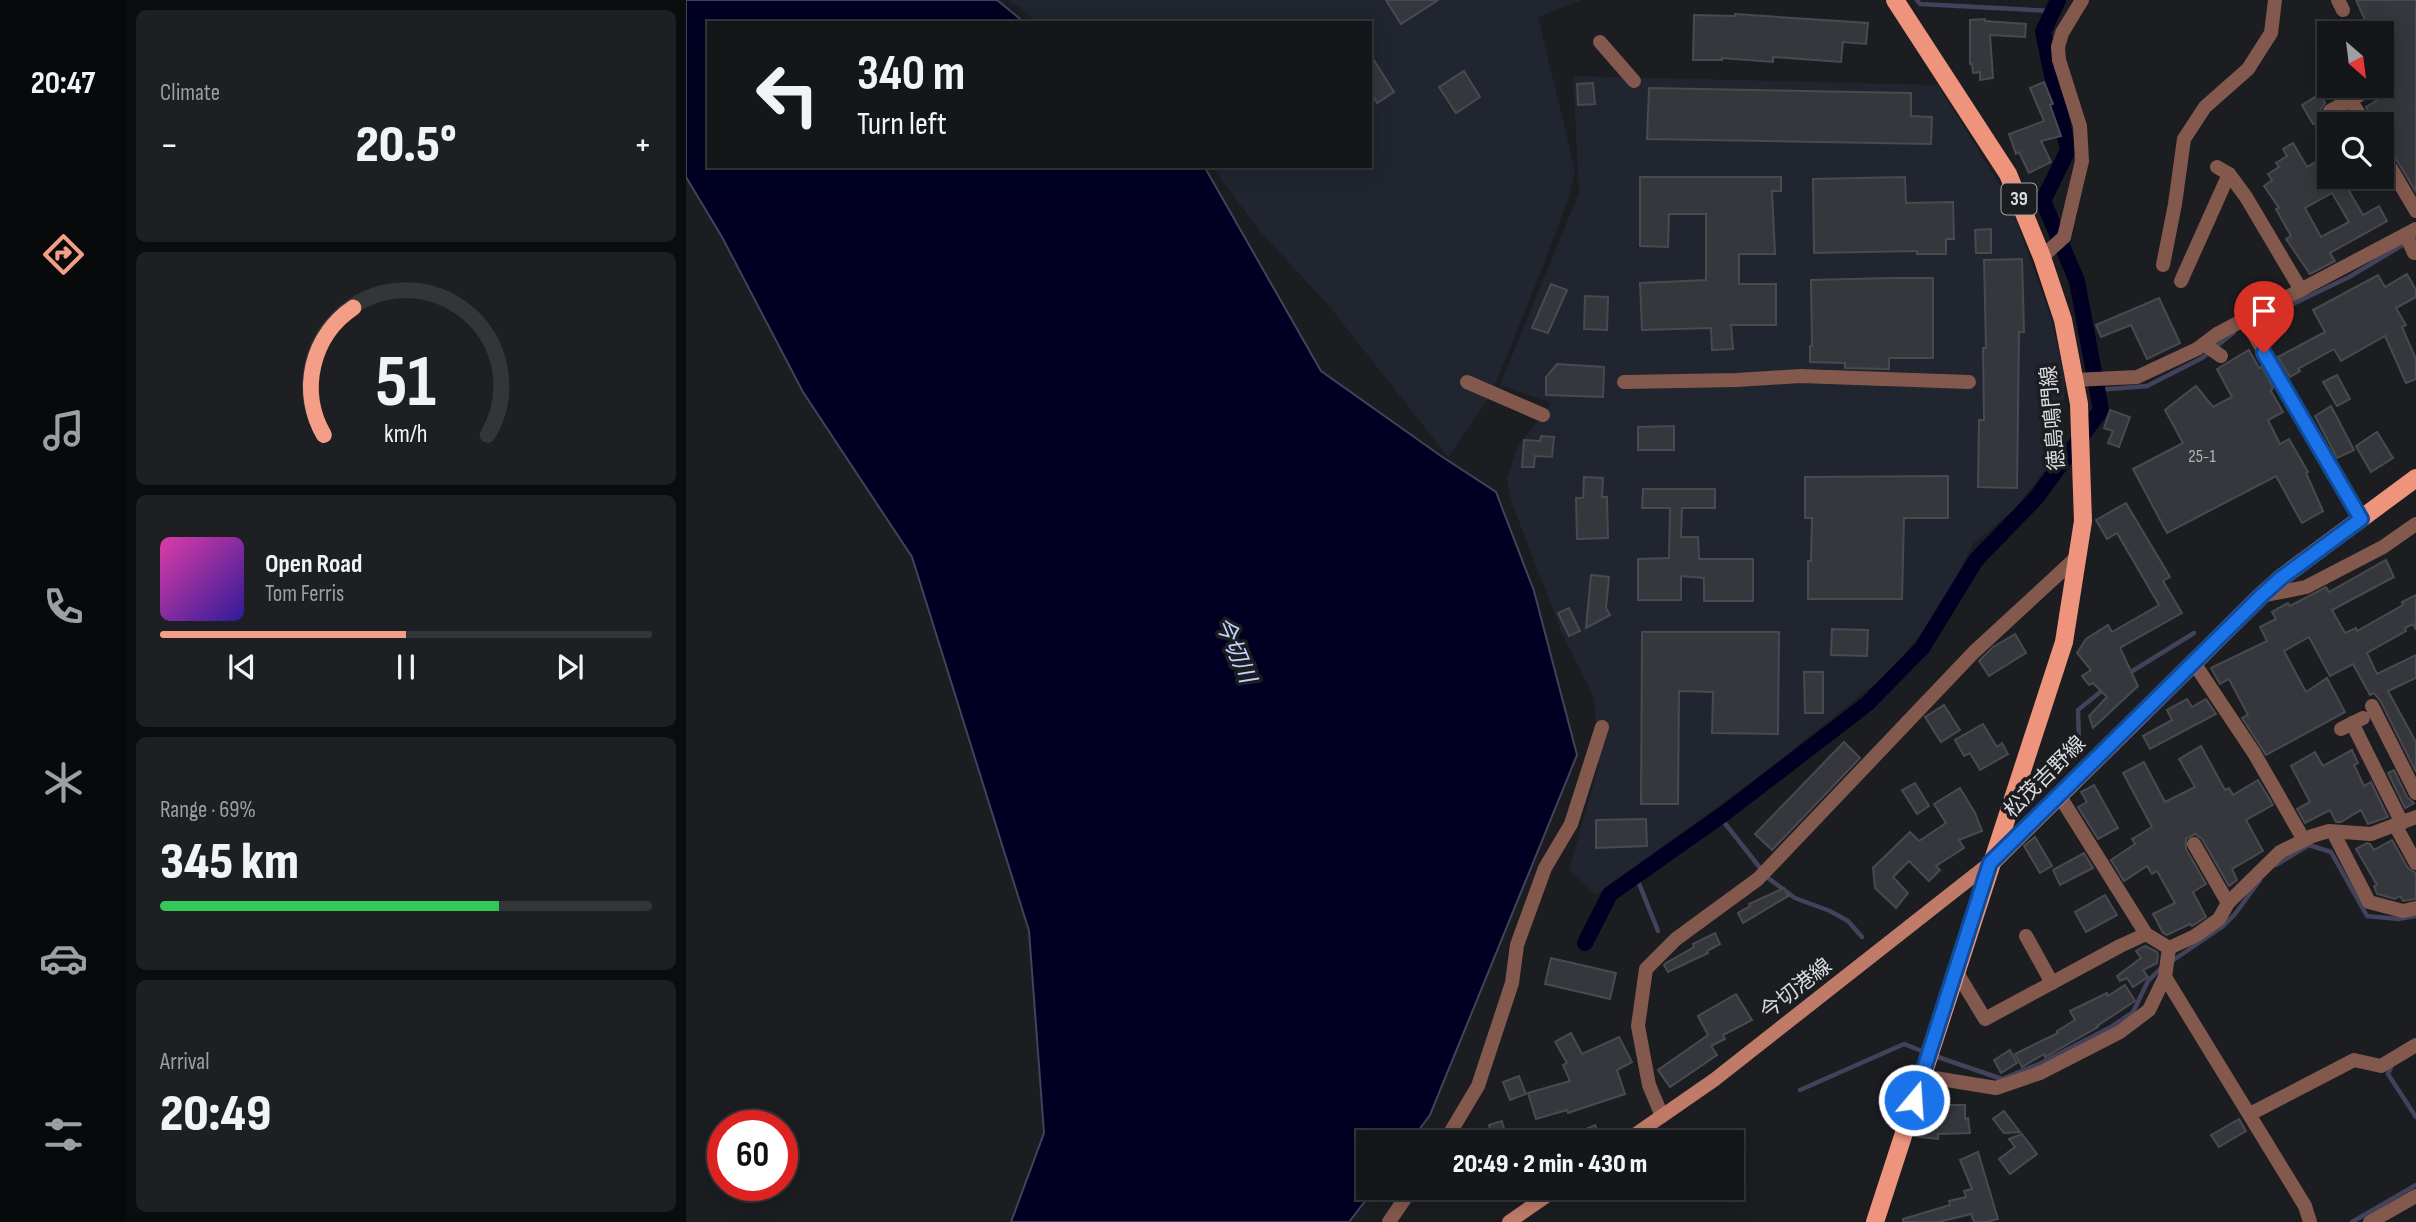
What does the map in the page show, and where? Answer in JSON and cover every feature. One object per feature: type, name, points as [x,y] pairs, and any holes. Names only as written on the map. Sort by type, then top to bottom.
[{"type":"main road","name":"徳島鳴門線","points":[[1895,0],[2008,174],[2042,257],[2063,320],[2080,425],[2082,521],[2064,642],[1990,863]]},
{"type":"main road","name":"松茂吉野線","points":[[1875,1222],[1990,863],[2261,596],[2281,578],[2416,478]]},
{"type":"main road","name":"今切港線","points":[[1642,1130],[1714,1080],[1990,863]]},
{"type":"main road","points":[[1509,1222],[1523,1217],[1544,1200]]},
{"type":"street","points":[[2042,257],[2064,237],[2082,161],[2080,126],[2059,60],[2058,47],[2062,33],[2082,0]]},
{"type":"street","points":[[2163,265],[2175,204],[2183,139],[2205,107],[2248,69],[2271,33],[2275,0]]},
{"type":"street","points":[[1600,42],[1634,81]]},
{"type":"street","points":[[2330,111],[2350,99],[2358,112]]},
{"type":"street","points":[[2181,281],[2223,171],[2301,290]]},
{"type":"street","points":[[2394,175],[2416,211]]},
{"type":"street","points":[[2074,380],[2137,377],[2204,344],[2411,232],[2414,253]]},
{"type":"street","points":[[2245,320],[2361,519]]},
{"type":"street","points":[[2204,344],[2221,356]]},
{"type":"street","points":[[1624,383],[1800,376],[1969,382]]},
{"type":"street","points":[[1466,382],[1543,415]]},
{"type":"street","points":[[2261,596],[2306,587],[2383,547],[2416,524]]},
{"type":"street","points":[[1662,1116],[1649,1085],[1638,1026],[1646,969],[1676,939],[1758,879],[1974,652],[2077,557]]},
{"type":"street","points":[[2193,663],[2254,753],[2304,840]]},
{"type":"street","points":[[2416,793],[2357,719],[2416,863]]},
{"type":"street","points":[[1452,1130],[1478,1086],[1512,983],[1517,944],[1545,868],[1571,824],[1602,727]]},
{"type":"street","points":[[2059,795],[2146,934],[2169,948]]},
{"type":"street","points":[[2169,948],[2195,936],[2219,919],[2228,903],[2280,852],[2312,836],[2333,832],[2371,834],[2416,817]]},
{"type":"street","points":[[2333,832],[2369,902],[2403,911],[2416,908]]},
{"type":"street","points":[[2194,844],[2228,903]]},
{"type":"street","points":[[1956,971],[1985,1019],[2146,934]]},
{"type":"street","points":[[2026,936],[2052,983]]},
{"type":"street","points":[[1922,1076],[1996,1088],[2040,1073],[2120,1032],[2149,1010],[2165,977],[2169,948]]},
{"type":"street","points":[[2165,977],[2305,1206],[2310,1222]]},
{"type":"street","points":[[2250,1114],[2354,1060],[2381,1066],[2416,1045]]},
{"type":"street","points":[[2370,1222],[2416,1196]]},
{"type":"street","points":[[1389,1222],[1404,1200]]},
{"type":"shaded area","points":[[1009,0],[1582,0],[1538,17],[1575,170],[1568,199],[1491,395],[1448,457],[1329,306],[1259,230],[1212,168],[1372,168],[1372,21],[1035,21]]},
{"type":"shaded area","points":[[1573,76],[1938,85],[2008,198],[2050,314],[2065,379],[2061,449],[2014,510],[1973,544],[1937,614],[1891,671],[1765,772],[1596,895],[1569,870],[1599,765],[1594,697],[1561,631],[1511,501],[1507,479],[1517,447],[1552,403],[1500,385],[1579,193]]},
{"type":"water","name":"今切川","points":[[686,0],[997,0],[1023,21],[707,21],[707,168],[1205,168],[1321,371],[1496,492],[1534,591],[1577,755],[1430,1115],[1419,1130],[1356,1130],[1356,1200],[1366,1200],[1349,1222],[1011,1222],[1044,1133],[1029,931],[912,557],[803,392],[722,237],[686,177]]},
{"type":"building","points":[[1386,0],[1438,0],[1401,24]]},
{"type":"building","points":[[2356,0],[2416,0],[2416,192],[2394,156],[2394,112],[2369,112],[2366,107],[2380,98],[2394,98],[2394,21],[2366,21]]},
{"type":"building","points":[[1735,14],[1868,23],[1866,44],[1843,42],[1841,62],[1773,57],[1773,62],[1722,58],[1693,60],[1694,15]]},
{"type":"building","points":[[1970,20],[2026,24],[2025,37],[1990,35],[1993,78],[1980,80],[1980,72],[1973,73],[1970,64]]},
{"type":"building","points":[[1372,57],[1394,92],[1377,103],[1372,94]]},
{"type":"building","points":[[1464,71],[1480,97],[1456,113],[1439,87]]},
{"type":"building","points":[[2044,82],[2061,136],[2041,141],[2051,162],[2029,173],[2019,152],[2016,154],[2009,134],[2044,121],[2030,88]]},
{"type":"building","points":[[1593,83],[1595,104],[1578,105],[1577,84]]},
{"type":"building","points":[[1649,88],[1911,93],[1911,116],[1932,117],[1931,144],[1647,139]]},
{"type":"building","points":[[2317,96],[2322,98],[2325,103],[2321,112],[2317,112],[2317,124],[2313,124],[2302,105]]},
{"type":"building","points":[[2293,143],[2307,167],[2317,161],[2317,189],[2348,189],[2363,215],[2379,206],[2387,221],[2330,253],[2335,261],[2310,274],[2286,239],[2291,236],[2276,209],[2279,208],[2264,186],[2272,180],[2268,174],[2279,167],[2276,163],[2287,156],[2283,149]],"holes":[[[2332,193],[2349,222],[2321,237],[2305,208]]]},
{"type":"building","points":[[1640,177],[1781,177],[1781,191],[1772,191],[1775,254],[1739,254],[1739,284],[1776,284],[1776,325],[1731,325],[1733,349],[1712,350],[1711,328],[1642,330],[1640,283],[1706,280],[1706,214],[1669,214],[1668,247],[1640,246]]},
{"type":"building","points":[[1905,177],[1906,203],[1953,202],[1954,239],[1946,239],[1946,254],[1917,254],[1917,251],[1814,253],[1813,179]]},
{"type":"building","points":[[1991,229],[1991,253],[1976,253],[1975,230]]},
{"type":"building","points":[[2022,259],[2024,332],[2019,332],[2017,488],[1978,487],[1979,420],[1984,420],[1983,348],[1986,348],[1984,260]]},
{"type":"building","points":[[2407,274],[2416,290],[2416,297],[2396,308],[2406,325],[2402,327],[2416,359],[2416,379],[2406,383],[2385,336],[2341,361],[2334,349],[2298,369],[2300,371],[2290,377],[2278,357],[2325,332],[2313,310],[2378,275],[2385,287]]},
{"type":"building","points":[[1933,278],[1933,358],[1889,358],[1889,369],[1845,368],[1845,363],[1810,362],[1811,280]]},
{"type":"building","points":[[1551,284],[1567,290],[1548,333],[1532,328]]},
{"type":"building","points":[[1585,296],[1608,297],[1607,330],[1584,329]]},
{"type":"building","points":[[2159,298],[2180,343],[2147,359],[2131,325],[2101,337],[2096,325]]},
{"type":"building","points":[[2249,350],[2273,387],[2271,391],[2283,412],[2268,420],[2280,444],[2289,439],[2308,472],[2306,473],[2323,511],[2302,523],[2276,476],[2167,533],[2133,469],[2183,443],[2165,410],[2196,386],[2213,407],[2232,397],[2217,369]]},
{"type":"building","points":[[1557,364],[1604,367],[1603,397],[1546,395],[1546,377]]},
{"type":"building","points":[[2337,375],[2350,399],[2337,406],[2323,382]]},
{"type":"building","points":[[2331,406],[2354,450],[2337,458],[2315,416]]},
{"type":"building","points":[[2110,410],[2130,417],[2119,447],[2108,443],[2113,431],[2104,428]]},
{"type":"building","points":[[1674,426],[1674,450],[1638,450],[1638,427]]},
{"type":"building","points":[[2377,432],[2393,458],[2371,472],[2356,446]]},
{"type":"building","points":[[1541,436],[1554,437],[1552,457],[1535,456],[1534,467],[1522,467],[1524,440],[1540,441]]},
{"type":"building","points":[[1948,476],[1948,518],[1904,518],[1902,599],[1808,599],[1812,518],[1805,518],[1805,477]]},
{"type":"building","points":[[1584,477],[1603,478],[1602,497],[1607,497],[1608,538],[1577,539],[1576,498],[1583,498]]},
{"type":"building","points":[[1643,489],[1715,489],[1715,508],[1682,508],[1681,537],[1698,537],[1699,559],[1753,559],[1753,601],[1704,601],[1704,578],[1681,576],[1681,600],[1638,600],[1638,559],[1669,558],[1670,508],[1642,508]]},
{"type":"building","points":[[2126,503],[2170,577],[2163,581],[2182,613],[2120,648],[2138,686],[2093,728],[2089,716],[2107,697],[2093,683],[2089,685],[2082,676],[2091,670],[2077,653],[2086,639],[2108,625],[2112,632],[2159,605],[2117,533],[2107,539],[2096,520]]},
{"type":"building","points":[[2386,560],[2394,577],[2332,610],[2345,633],[2356,628],[2357,631],[2416,595],[2416,630],[2413,624],[2405,628],[2406,631],[2367,653],[2377,674],[2416,655],[2416,678],[2388,691],[2416,742],[2416,772],[2381,702],[2374,693],[2370,695],[2353,664],[2330,676],[2309,637],[2284,651],[2306,692],[2327,678],[2345,712],[2266,755],[2242,718],[2248,715],[2229,679],[2220,684],[2211,668],[2267,641],[2260,627],[2276,619],[2272,612],[2288,603],[2290,606],[2326,587],[2329,592]]},
{"type":"building","points":[[1591,575],[1609,577],[1606,608],[1610,615],[1586,628]]},
{"type":"building","points":[[1569,608],[1580,631],[1569,636],[1558,613]]},
{"type":"building","points":[[1832,629],[1868,630],[1867,656],[1831,655]]},
{"type":"building","points":[[1642,632],[1779,632],[1778,734],[1712,733],[1713,692],[1679,691],[1678,804],[1641,804]]},
{"type":"building","points":[[2015,634],[2026,653],[1989,676],[1979,661],[1993,647]]},
{"type":"building","points":[[1804,672],[1823,672],[1823,713],[1805,713]]},
{"type":"building","points":[[2187,699],[2192,707],[2206,699],[2216,714],[2150,749],[2143,736],[2172,720],[2167,710]]},
{"type":"building","points":[[1944,705],[1960,730],[1941,742],[1925,717]]},
{"type":"building","points":[[1983,724],[1997,747],[2002,743],[2008,754],[1980,770],[1970,753],[1964,756],[1955,740]]},
{"type":"building","points":[[1844,742],[1860,758],[1772,850],[1755,834]]},
{"type":"building","points":[[2201,746],[2225,790],[2229,788],[2233,795],[2258,780],[2273,805],[2246,820],[2263,851],[2232,869],[2237,880],[2229,886],[2202,839],[2195,834],[2186,839],[2186,849],[2206,884],[2193,892],[2206,917],[2192,926],[2190,924],[2167,935],[2163,933],[2153,914],[2175,903],[2157,871],[2152,874],[2147,866],[2124,881],[2111,860],[2135,844],[2132,839],[2152,827],[2123,773],[2144,762],[2165,802],[2195,787],[2179,759]]},
{"type":"building","points":[[2352,750],[2358,763],[2354,765],[2364,786],[2371,782],[2388,817],[2368,824],[2361,810],[2341,822],[2336,822],[2330,810],[2305,823],[2297,809],[2310,802],[2291,766],[2315,752],[2323,766]]},
{"type":"building","points":[[2394,770],[2407,797],[2414,803],[2405,808],[2388,773]]},
{"type":"building","points":[[1915,783],[1929,806],[1917,814],[1902,790]]},
{"type":"building","points":[[2094,785],[2118,828],[2098,839],[2078,807],[2087,802],[2081,792]]},
{"type":"building","points":[[1960,788],[1982,831],[1959,840],[1964,848],[1936,866],[1940,870],[1929,881],[1909,861],[1893,877],[1908,893],[1896,908],[1875,888],[1873,868],[1910,832],[1919,841],[1946,823],[1934,804]]},
{"type":"building","points":[[1646,819],[1647,846],[1596,848],[1596,820]]},
{"type":"building","points":[[2035,837],[2052,866],[2040,873],[2024,846]]},
{"type":"building","points":[[2392,840],[2408,868],[2416,873],[2416,899],[2403,901],[2400,896],[2395,899],[2377,894],[2374,886],[2377,885],[2356,849],[2367,843],[2374,850]]},
{"type":"building","points":[[2084,853],[2093,868],[2060,885],[2053,870]]},
{"type":"building","points":[[1784,888],[1788,896],[1743,923],[1738,913],[1750,906],[1749,904]]},
{"type":"building","points":[[2105,895],[2117,915],[2086,932],[2075,912]]},
{"type":"building","points":[[1715,933],[1720,944],[1707,951],[1708,953],[1668,972],[1664,965],[1666,963],[1694,947],[1693,944]]},
{"type":"building","points":[[2145,946],[2158,955],[2157,963],[2143,970],[2148,977],[2133,987],[2127,978],[2120,981],[2117,976],[2141,958],[2136,951]]},
{"type":"building","points":[[1551,958],[1616,973],[1610,999],[1545,984]]},
{"type":"building","points":[[2125,985],[2135,1001],[2098,1027],[2022,1067],[2015,1054],[2058,1033],[2057,1031],[2075,1020],[2070,1011],[2107,993],[2108,996]]},
{"type":"building","points":[[1736,994],[1752,1020],[1723,1035],[1725,1039],[1711,1046],[1717,1055],[1670,1087],[1658,1070],[1708,1035],[1698,1016]]},
{"type":"building","points":[[1571,1033],[1582,1054],[1619,1037],[1632,1062],[1617,1070],[1625,1094],[1568,1113],[1567,1110],[1536,1119],[1528,1093],[1570,1081],[1563,1065],[1567,1063],[1555,1042]]},
{"type":"building","points":[[2010,1050],[2017,1063],[2001,1073],[1994,1060]]},
{"type":"building","points":[[1519,1076],[1526,1094],[1510,1100],[1503,1082]]},
{"type":"building","points":[[1930,1102],[1965,1105],[1965,1119],[1968,1118],[1970,1133],[1938,1134],[1938,1139],[1919,1137]]},
{"type":"building","points":[[2004,1111],[2020,1132],[2004,1133],[1993,1119]]},
{"type":"building","points":[[2239,1119],[2246,1131],[2219,1147],[2211,1135]]},
{"type":"building","points":[[1502,1121],[1504,1130],[1490,1130],[1489,1125]]},
{"type":"building","points":[[1595,1125],[1597,1130],[1584,1130]]},
{"type":"building","points":[[2022,1134],[2037,1154],[2010,1174],[1999,1159],[2015,1147],[2009,1139]]},
{"type":"building","points":[[1978,1152],[1998,1219],[1974,1222],[1971,1214],[1939,1222],[1903,1222],[1903,1219],[1950,1205],[1949,1201],[1966,1197],[1964,1191],[1972,1189],[1960,1160]]},
{"type":"waterway","points":[[1917,0],[1920,4],[2053,11]]},
{"type":"waterway","points":[[1585,943],[1610,894],[1725,813],[1867,704],[1922,648],[1976,560],[2036,498],[2101,410],[2077,281],[2043,201],[2068,150],[2043,32],[2058,0]]},
{"type":"waterway","points":[[2251,324],[2349,277],[2416,237]]},
{"type":"waterway","points":[[2097,390],[2147,386],[2202,358],[2234,332]]},
{"type":"waterway","points":[[2126,675],[2194,633]]},
{"type":"waterway","points":[[2079,741],[2078,710],[2104,689]]},
{"type":"waterway","points":[[1720,817],[1768,878],[1795,898],[1848,921],[1862,937]]},
{"type":"waterway","points":[[2276,865],[2309,845],[2331,852],[2367,916],[2398,919],[2416,916]]},
{"type":"waterway","points":[[1636,876],[1658,931]]},
{"type":"waterway","points":[[2172,961],[2222,927],[2260,880]]},
{"type":"waterway","points":[[1935,1056],[2002,1079],[2039,1064],[2111,1027],[2133,1012],[2148,981],[2161,968]]},
{"type":"waterway","points":[[1800,1090],[1904,1044],[1927,1053]]},
{"type":"waterway","points":[[2391,1067],[2388,1074],[2416,1117]]},
{"type":"waterway","points":[[2352,1222],[2416,1185]]},
{"type":"route","points":[[1914,1100],[1990,863],[2261,596],[2361,519],[2264,353]]}]
